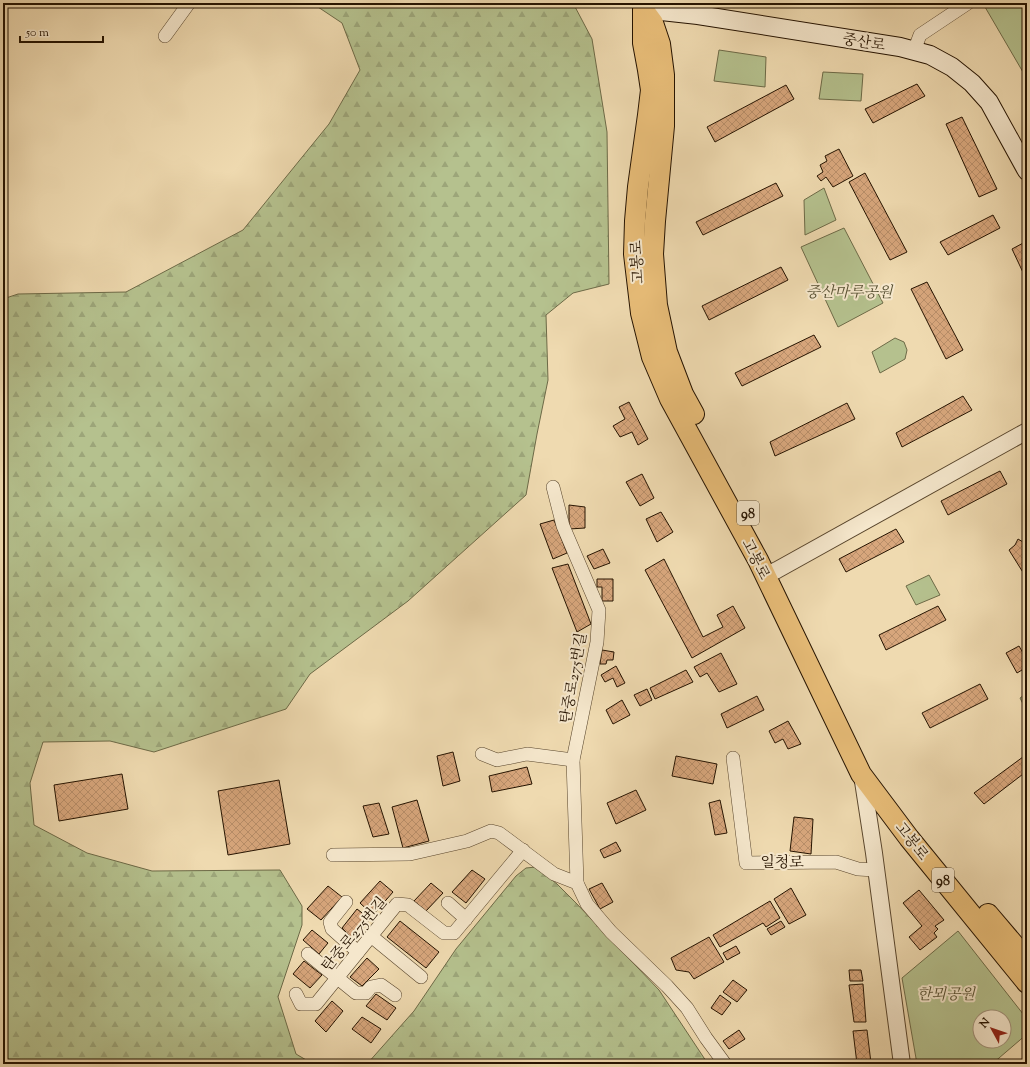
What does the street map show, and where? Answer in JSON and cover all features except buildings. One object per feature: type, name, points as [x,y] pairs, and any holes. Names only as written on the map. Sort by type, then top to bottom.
[{"type":"main road","name":"중산로","points":[[642,6],[698,9],[892,46],[930,55],[952,67],[972,82],[989,102],[1027,171]]},
{"type":"main road","name":"고봉로","points":[[642,6],[644,43],[651,90],[638,187],[634,254],[641,313],[652,357],[670,399],[758,560],[771,573],[871,764],[918,831],[1027,960]]},
{"type":"main road","name":"고봉로","points":[[771,573],[861,774],[909,838],[1027,983]]},
{"type":"street","points":[[165,36],[188,3]]},
{"type":"street","points":[[914,51],[920,36],[968,3]]},
{"type":"street","points":[[771,573],[1027,431]]},
{"type":"street","name":"탄중로275번길","points":[[553,487],[563,526],[599,610],[598,642],[573,760],[577,883],[587,904],[611,932],[667,986],[687,1008],[725,1064]]},
{"type":"street","points":[[482,754],[497,760],[527,754],[573,760]]},
{"type":"street","name":"일청로","points":[[733,758],[746,863],[836,862],[858,869],[875,870]]},
{"type":"street","points":[[861,774],[902,1064]]},
{"type":"street","points":[[333,855],[410,854],[467,841],[491,831],[500,833],[554,874],[577,883]]},
{"type":"street","name":"탄중로275번길","points":[[296,994],[301,1004],[316,1004],[397,904],[408,905],[444,933],[454,933],[523,850]]},
{"type":"street","points":[[346,902],[330,922],[332,929],[358,952]]},
{"type":"street","points":[[448,903],[466,919]]},
{"type":"street","points":[[371,936],[421,977]]},
{"type":"street","points":[[308,954],[356,994],[366,993],[372,986],[381,985],[395,995]]},
{"type":"green space","points":[[312,3],[573,3],[592,39],[607,132],[609,284],[573,293],[546,315],[548,380],[526,495],[408,601],[310,674],[286,709],[154,752],[110,741],[43,742],[30,783],[34,825],[87,853],[152,871],[280,870],[302,906],[302,925],[278,997],[296,1054],[313,1064],[3,1064],[3,299],[18,294],[126,292],[243,230],[329,124],[360,70],[342,23]]},
{"type":"green space","points":[[993,3],[1027,3],[1027,79],[985,7]]},
{"type":"green space","points":[[719,50],[766,57],[765,87],[714,81]]},
{"type":"green space","points":[[823,72],[863,74],[861,101],[819,99]]},
{"type":"green space","points":[[824,188],[836,220],[805,235],[804,200]]},
{"type":"green space","name":"중산마루공원","points":[[844,228],[883,303],[838,327],[801,247]]},
{"type":"green space","points":[[895,338],[904,342],[907,350],[905,359],[880,373],[872,352]]},
{"type":"green space","points":[[929,575],[940,595],[916,605],[906,586]]},
{"type":"green space","points":[[1027,693],[1027,712],[1020,698]]},
{"type":"green space","points":[[536,867],[557,884],[576,903],[659,990],[708,1064],[367,1064],[414,1011],[456,949],[516,876],[526,868]]},
{"type":"green space","name":"한뫼공원","points":[[958,931],[1027,1019],[1027,1034],[1012,1047],[1012,1009],[972,1009],[972,1049],[1010,1049],[992,1064],[917,1064],[902,978]]}]
